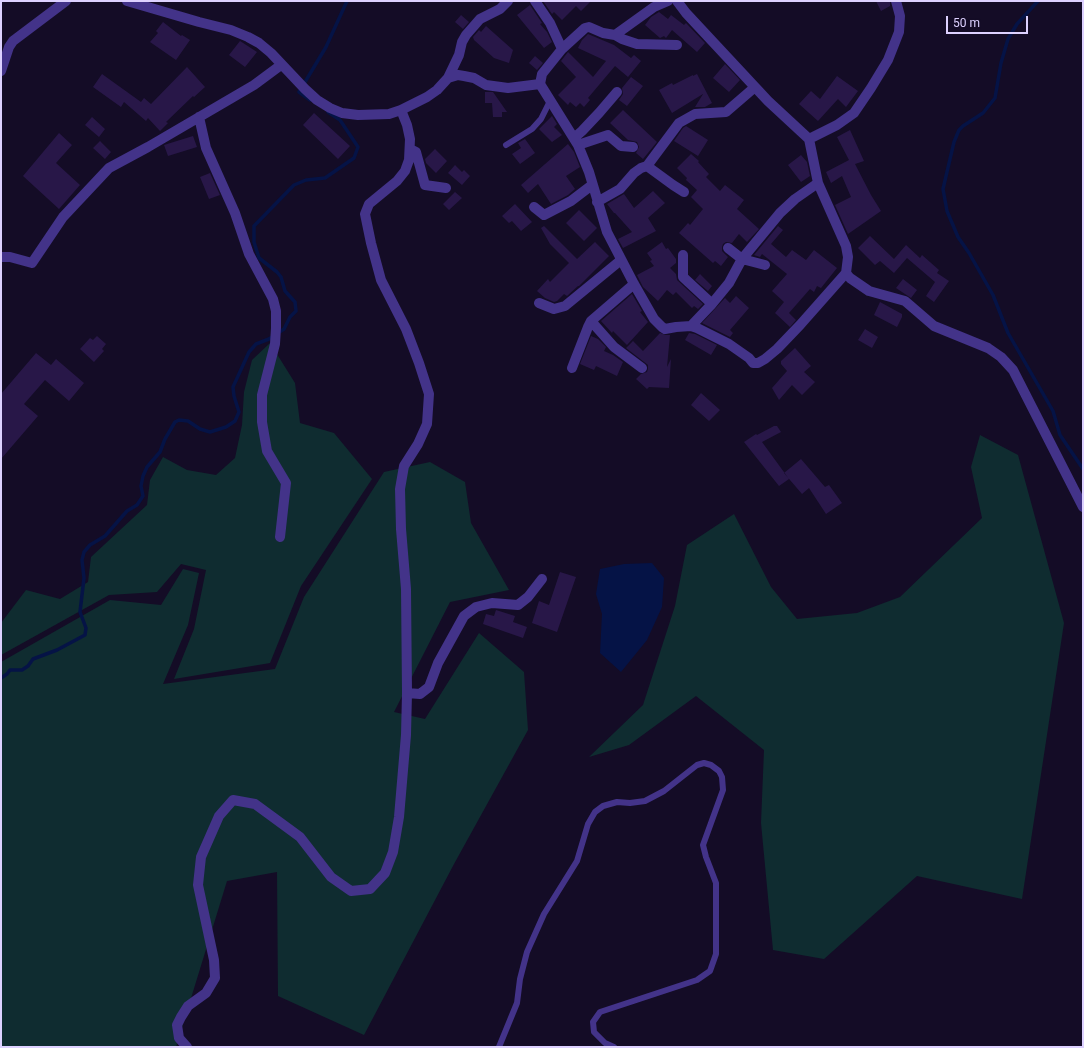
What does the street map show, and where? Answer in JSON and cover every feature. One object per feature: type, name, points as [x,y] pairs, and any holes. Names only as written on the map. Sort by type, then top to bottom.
[{"type":"street","points":[[1,71],[9,47],[13,41],[66,1]]},
{"type":"street","points":[[127,1],[231,30],[248,37],[260,43],[318,100],[330,108],[342,113],[358,116],[389,114],[401,110],[427,97],[437,90],[448,78],[459,55],[462,42],[466,35],[480,19],[500,9],[508,1]]},
{"type":"street","points":[[535,1],[550,23],[562,49]]},
{"type":"street","points":[[616,35],[654,8],[668,1]]},
{"type":"street","points":[[677,1],[686,13],[755,87],[783,116],[809,139],[818,183],[846,246],[848,257],[846,273],[800,325],[765,359],[758,363],[753,363],[749,358],[729,344],[697,328],[691,326],[665,329],[654,318],[634,284],[607,232],[576,141],[540,84],[542,74],[562,49],[585,28],[589,27],[603,33],[616,35],[622,39],[637,44],[677,45]]},
{"type":"street","points":[[809,139],[837,125],[854,113],[871,88],[888,60],[900,32],[900,16],[896,1]]},
{"type":"street","points":[[1,257],[10,257],[32,263],[63,217],[109,168],[199,117],[254,84],[281,65]]},
{"type":"street","points":[[448,78],[458,75],[474,78],[486,84],[508,88],[540,84]]},
{"type":"street","points":[[597,202],[620,189],[634,173],[647,166],[679,123],[695,114],[726,112],[755,87]]},
{"type":"street","points":[[576,141],[582,131],[617,92]]},
{"type":"street","points":[[187,1047],[179,1038],[177,1025],[188,1006],[206,993],[215,978],[214,960],[198,885],[201,857],[219,816],[233,800],[255,804],[300,837],[331,877],[351,891],[370,889],[385,872],[393,852],[400,817],[406,735],[407,693],[406,589],[401,529],[400,489],[404,466],[418,444],[427,424],[429,394],[406,329],[381,280],[365,214],[369,204],[397,181],[405,171],[409,160],[409,132],[401,110]]},
{"type":"street","points":[[199,117],[206,148],[235,212],[250,254],[273,299],[276,311],[275,344],[262,395],[262,422],[267,451],[286,483],[280,537]]},
{"type":"street","points":[[576,141],[608,135],[621,146],[633,147]]},
{"type":"street","points":[[410,149],[416,152],[425,185],[446,188]]},
{"type":"street","points":[[647,166],[684,192]]},
{"type":"street","points":[[691,326],[712,305],[729,283],[742,259],[780,214],[795,199],[818,183]]},
{"type":"street","points":[[534,207],[544,215],[572,202],[592,185]]},
{"type":"street","points":[[728,248],[742,259],[765,265]]},
{"type":"street","points":[[683,255],[683,277],[712,305]]},
{"type":"street","points":[[540,303],[554,309],[565,306],[621,260]]},
{"type":"street","points":[[846,273],[850,278],[869,291],[905,301],[934,326],[988,348],[1001,357],[1013,370],[1083,507]]},
{"type":"street","points":[[572,368],[591,321],[634,284]]},
{"type":"street","points":[[591,321],[614,347],[642,368]]},
{"type":"street","points":[[407,693],[420,694],[429,687],[442,657],[464,616],[476,608],[492,603],[518,605],[528,597],[542,579]]},
{"type":"lane","points":[[506,145],[532,129],[541,119],[551,101]]},
{"type":"lane","points":[[499,1047],[517,1003],[520,979],[527,952],[544,914],[577,861],[588,824],[595,812],[603,806],[617,802],[630,803],[645,801],[664,791],[697,765],[704,763],[711,765],[719,771],[722,777],[723,790],[703,845],[716,883],[716,954],[710,971],[697,980],[600,1012],[592,1022],[594,1032],[605,1043],[614,1047]]},
{"type":"green space","points":[[270,343],[295,383],[300,423],[334,433],[372,479],[301,586],[270,663],[174,679],[194,629],[206,570],[181,564],[157,592],[109,595],[1,655],[1,623],[26,590],[60,599],[88,582],[91,557],[147,505],[150,480],[163,457],[187,470],[216,475],[235,458],[242,425],[244,392],[252,360]]},
{"type":"green space","points":[[980,435],[1018,455],[1064,623],[1022,899],[917,876],[824,959],[773,950],[761,823],[764,750],[696,696],[629,745],[589,757],[643,705],[675,606],[687,545],[734,514],[771,587],[797,619],[857,613],[900,597],[982,518],[971,467]]},
{"type":"green space","points":[[430,462],[465,482],[471,523],[509,590],[450,602],[394,712],[425,719],[479,633],[524,672],[528,730],[454,864],[364,1035],[278,996],[277,872],[227,881],[176,1047],[1,1047],[1,662],[110,600],[161,605],[183,569],[199,573],[188,625],[163,684],[275,669],[304,597],[384,472]]},
{"type":"shaded area","points":[[652,563],[664,578],[662,607],[647,640],[621,672],[600,653],[602,614],[596,594],[600,569],[624,564]]},
{"type":"building","points":[[543,1],[591,1],[581,11],[576,6],[562,20],[554,12],[552,14]]},
{"type":"building","points":[[876,1],[890,1],[890,6],[881,11]]},
{"type":"building","points":[[530,5],[552,42],[544,48],[517,15]]},
{"type":"building","points":[[659,12],[668,19],[671,15],[684,25],[686,23],[705,43],[697,52],[672,30],[666,38],[664,36],[660,38],[645,25],[651,17]]},
{"type":"building","points":[[461,15],[469,22],[463,29],[455,22]]},
{"type":"building","points":[[163,22],[181,36],[182,35],[190,40],[176,60],[150,42],[158,33],[156,31]]},
{"type":"building","points":[[486,26],[513,50],[509,63],[494,58],[474,40],[473,37],[479,30],[481,32]]},
{"type":"building","points":[[588,34],[614,45],[631,58],[634,55],[641,61],[628,77],[615,66],[588,98],[590,100],[584,107],[580,103],[576,107],[570,102],[568,105],[558,95],[576,77],[561,61],[568,52],[593,77],[606,61],[578,48],[582,40]]},
{"type":"building","points":[[240,41],[257,52],[245,67],[229,55]]},
{"type":"building","points":[[535,56],[543,63],[537,70],[529,63]]},
{"type":"building","points":[[725,64],[740,80],[729,92],[713,78]]},
{"type":"building","points":[[187,67],[205,87],[194,97],[193,96],[166,122],[168,123],[160,131],[148,118],[146,121],[124,102],[121,107],[93,87],[102,74],[141,102],[144,98],[151,104]]},
{"type":"building","points":[[697,74],[712,103],[705,107],[695,107],[703,94],[672,113],[659,90],[672,83],[673,85]]},
{"type":"building","points":[[837,76],[858,91],[846,107],[838,99],[818,121],[799,104],[811,91],[820,99]]},
{"type":"building","points":[[631,77],[643,86],[627,106],[619,100],[623,94],[622,88]]},
{"type":"building","points":[[485,92],[493,92],[507,112],[502,112],[502,117],[493,117],[492,103],[485,103]]},
{"type":"building","points":[[623,110],[657,142],[643,159],[636,153],[639,147],[637,142],[628,140],[610,123]]},
{"type":"building","points":[[314,113],[350,146],[338,159],[303,125]]},
{"type":"building","points":[[552,116],[557,124],[554,127],[562,135],[552,142],[539,129]]},
{"type":"building","points":[[92,117],[105,129],[99,137],[85,125]]},
{"type":"building","points":[[686,126],[708,140],[698,156],[674,141]]},
{"type":"building","points":[[850,130],[864,161],[855,164],[881,211],[848,234],[835,205],[851,197],[842,176],[831,183],[826,172],[849,160],[837,137]]},
{"type":"building","points":[[59,133],[72,145],[56,163],[80,185],[59,209],[23,176]]},
{"type":"building","points":[[193,136],[197,147],[168,156],[164,145]]},
{"type":"building","points":[[525,139],[535,153],[520,164],[512,154],[521,148],[518,143]]},
{"type":"building","points":[[100,141],[111,152],[105,159],[93,148]]},
{"type":"building","points":[[568,144],[574,152],[580,167],[566,176],[575,189],[568,195],[551,204],[538,184],[528,193],[521,185]]},
{"type":"building","points":[[435,149],[447,161],[436,173],[426,163],[425,159]]},
{"type":"building","points":[[691,154],[699,161],[698,162],[709,174],[706,177],[720,191],[725,185],[744,200],[737,209],[759,229],[747,242],[739,234],[732,243],[726,242],[723,244],[722,251],[728,257],[721,266],[715,261],[713,263],[679,233],[688,223],[690,225],[703,209],[691,197],[697,190],[686,180],[687,178],[677,168]]},
{"type":"building","points":[[801,155],[807,162],[810,176],[801,182],[788,165]]},
{"type":"building","points":[[455,165],[462,172],[464,170],[470,176],[462,185],[448,173]]},
{"type":"building","points":[[210,173],[220,195],[209,199],[200,177]]},
{"type":"building","points":[[653,191],[665,203],[648,218],[656,231],[623,248],[618,239],[632,232],[607,204],[624,194],[634,208]]},
{"type":"building","points":[[455,192],[462,198],[449,210],[443,204]]},
{"type":"building","points":[[515,204],[532,222],[521,231],[512,221],[509,223],[502,216]]},
{"type":"building","points":[[579,210],[597,228],[584,241],[566,223]]},
{"type":"building","points":[[544,226],[577,259],[595,242],[609,256],[579,286],[567,296],[564,294],[554,302],[545,298],[537,291],[548,279],[550,282],[569,263],[550,244],[541,228]]},
{"type":"building","points":[[778,226],[783,230],[771,244],[786,257],[792,250],[806,260],[814,250],[837,268],[821,288],[817,286],[814,292],[810,289],[789,313],[796,320],[790,327],[775,313],[784,302],[772,291],[787,274],[762,254],[760,257],[754,255]]},
{"type":"building","points":[[870,236],[894,259],[906,245],[920,258],[922,255],[939,270],[937,273],[949,281],[934,302],[926,296],[935,282],[907,258],[894,273],[880,261],[875,265],[858,248]]},
{"type":"building","points":[[662,242],[666,249],[668,248],[676,259],[676,263],[670,268],[676,274],[677,280],[703,304],[698,309],[694,306],[692,308],[676,292],[673,295],[667,290],[658,301],[643,287],[637,275],[654,266],[647,253]]},
{"type":"building","points":[[700,274],[712,286],[708,291],[695,280]]},
{"type":"building","points":[[903,279],[917,290],[911,298],[896,288]]},
{"type":"building","points":[[632,294],[642,311],[640,312],[648,322],[627,345],[613,331],[612,333],[601,321]]},
{"type":"building","points":[[736,296],[749,308],[730,330],[733,333],[730,337],[702,323],[725,298],[730,303]]},
{"type":"building","points":[[880,302],[902,314],[897,327],[874,315]]},
{"type":"building","points":[[865,329],[878,337],[872,348],[858,340]]},
{"type":"building","points":[[660,333],[670,335],[667,367],[671,359],[669,388],[649,387],[647,389],[636,379],[641,374],[647,372],[648,365],[626,348],[633,341],[643,351]]},
{"type":"building","points":[[689,333],[695,334],[717,345],[711,355],[685,340]]},
{"type":"building","points":[[97,336],[106,344],[102,349],[104,351],[94,362],[80,349],[90,338],[93,340]]},
{"type":"building","points":[[591,336],[598,339],[606,347],[604,351],[623,362],[617,376],[596,366],[594,370],[580,364]]},
{"type":"building","points":[[795,348],[811,366],[804,372],[815,382],[802,395],[792,385],[779,400],[772,388],[787,371],[781,364],[781,361]]},
{"type":"building","points":[[36,353],[51,365],[56,359],[84,383],[69,401],[45,380],[24,404],[38,416],[1,459],[1,394]]},
{"type":"building","points":[[701,393],[720,410],[709,421],[691,405]]},
{"type":"building","points":[[774,426],[777,426],[781,432],[762,442],[789,479],[779,486],[744,442],[756,434],[757,435]]},
{"type":"building","points":[[801,459],[825,487],[829,485],[842,503],[826,514],[809,488],[802,494],[784,473]]},
{"type":"building","points":[[560,572],[576,577],[557,632],[532,623],[539,601],[549,605]]},
{"type":"building","points":[[496,610],[515,616],[513,622],[527,627],[523,638],[483,624],[486,614],[494,616]]},
{"type":"waterway","points":[[310,100],[299,92],[326,47],[347,1]]},
{"type":"waterway","points":[[1038,1],[1017,24],[1008,39],[1001,63],[995,98],[983,113],[959,130],[954,142],[943,189],[947,211],[958,237],[993,295],[1008,333],[1053,411],[1060,435],[1083,469]]},
{"type":"waterway","points":[[1,678],[10,670],[22,670],[28,666],[33,659],[57,650],[85,635],[86,628],[80,612],[84,578],[82,560],[84,552],[90,545],[105,536],[127,511],[137,505],[143,496],[141,486],[147,467],[160,452],[165,439],[175,422],[179,420],[188,421],[200,429],[210,432],[226,427],[235,421],[239,412],[233,387],[249,352],[256,344],[269,339],[284,329],[290,317],[296,311],[295,302],[285,291],[281,277],[259,258],[254,242],[254,226],[294,185],[306,180],[325,178],[354,158],[358,147],[340,120],[328,112]]}]
